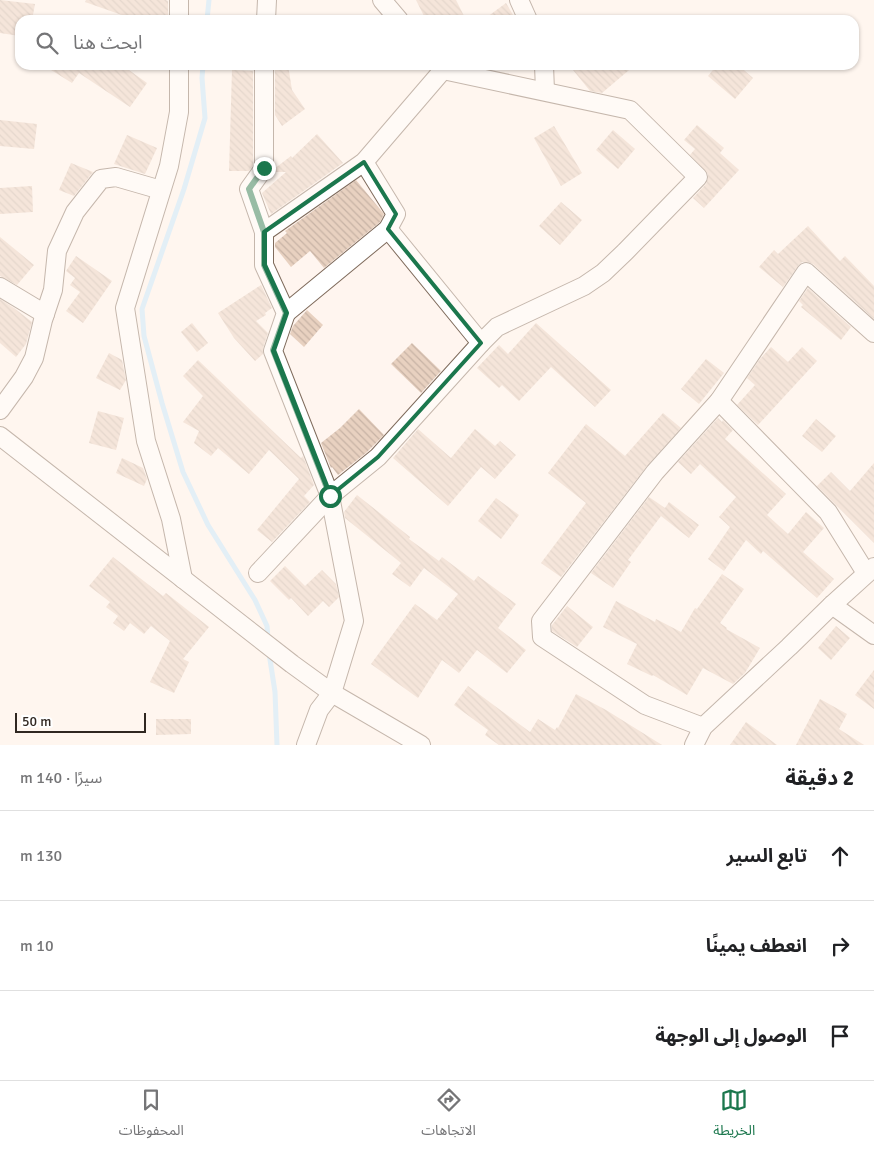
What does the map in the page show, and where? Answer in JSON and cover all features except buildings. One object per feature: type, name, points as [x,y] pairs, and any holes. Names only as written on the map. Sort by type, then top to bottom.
[{"type":"street","points":[[179,0],[179,15]]},
{"type":"street","points":[[266,15],[267,0]]},
{"type":"street","points":[[382,0],[395,15]]},
{"type":"street","points":[[519,0],[526,15]]},
{"type":"street","points":[[179,70],[178,112],[169,166],[125,308],[146,441],[170,519],[183,579]]},
{"type":"street","points":[[264,70],[264,168],[249,189],[264,232],[264,265],[286,313]]},
{"type":"street","points":[[264,232],[364,162],[438,70]]},
{"type":"street","points":[[258,573],[330,496],[378,457],[480,343],[497,327],[584,286],[602,273],[698,177],[630,110],[449,70]]},
{"type":"street","points":[[544,70],[544,91]]},
{"type":"street","points":[[306,745],[319,710],[332,693],[354,621],[330,496],[273,350],[286,313],[388,229],[396,214],[364,162]]},
{"type":"street","points":[[0,410],[24,377],[34,358],[53,290],[57,250],[75,212],[101,179],[116,176],[161,190]]},
{"type":"street","points":[[388,229],[480,343]]},
{"type":"street","points":[[703,727],[645,705],[542,636],[541,621],[655,472],[719,401],[806,272],[874,333]]},
{"type":"street","points":[[0,287],[45,314]]},
{"type":"street","points":[[694,745],[703,727],[870,570],[828,512],[719,401]]},
{"type":"street","points":[[0,436],[292,664],[332,693],[421,745]]},
{"type":"street","points":[[832,605],[874,636]]},
{"type":"highlighted area","points":[[364,162],[396,214],[388,229],[481,343],[378,457],[330,496],[273,351],[286,313],[264,265],[264,232]]},
{"type":"waterway","points":[[208,15],[209,0]]},
{"type":"waterway","points":[[203,70],[205,118],[184,189],[142,309],[144,336],[183,472],[208,525],[255,600],[267,626],[268,639]]},
{"type":"waterway","points":[[269,653],[275,692],[277,745]]},
{"type":"route","points":[[264,168],[249,189],[264,232],[264,265],[286,313],[273,350],[330,496]]}]
